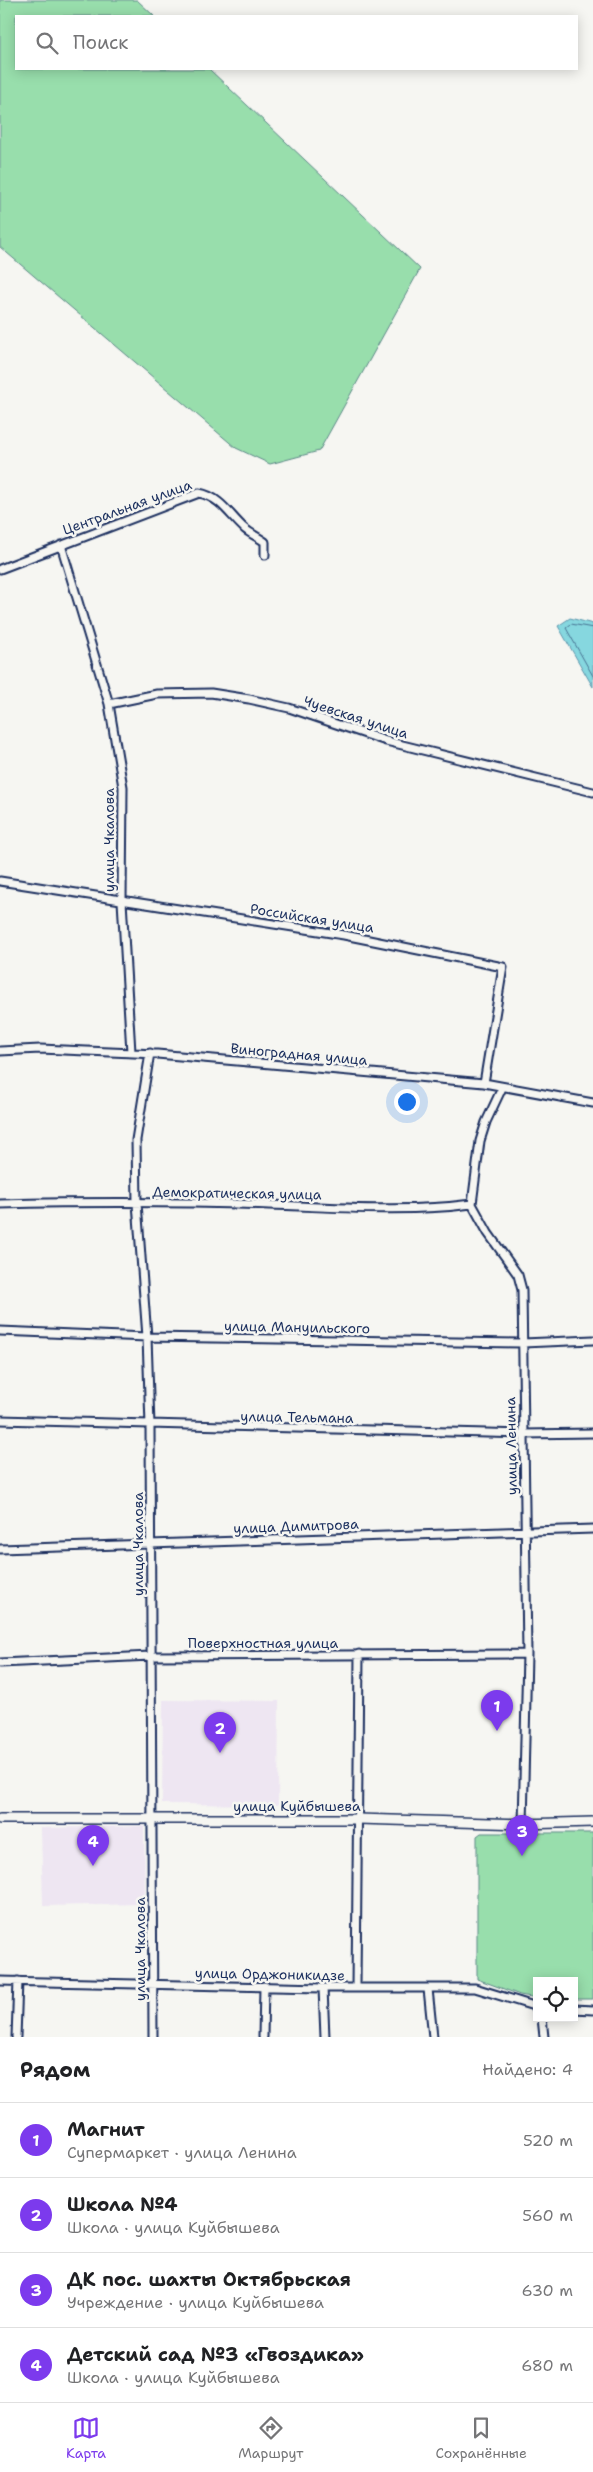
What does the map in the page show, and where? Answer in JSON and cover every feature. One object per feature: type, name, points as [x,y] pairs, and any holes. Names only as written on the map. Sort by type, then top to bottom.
[{"type":"street","name":"Центральная улица","points":[[0,569],[199,493],[209,496],[228,509],[246,530],[265,542],[265,555]]},
{"type":"street","name":"улица Чкалова","points":[[61,545],[109,704],[123,787],[122,901],[130,1052]]},
{"type":"street","name":"Чуевская улица","points":[[109,704],[158,694],[211,693],[249,699],[289,708],[386,741],[593,792]]},
{"type":"street","name":"Российская улица","points":[[0,881],[344,935],[504,967],[484,1083]]},
{"type":"street","name":"Виноградная улица","points":[[0,1051],[40,1049],[150,1053],[484,1083],[502,1088],[593,1103]]},
{"type":"street","name":"улица Чкалова","points":[[150,1053],[136,1140],[137,1203],[147,1336],[150,1426],[153,2037]]},
{"type":"street","points":[[472,1204],[480,1141],[486,1122],[502,1088]]},
{"type":"street","name":"Демократическая улица","points":[[0,1204],[137,1203],[299,1206],[374,1210],[435,1209],[472,1204]]},
{"type":"street","name":"улица Ленина","points":[[472,1204],[488,1233],[518,1275],[522,1290],[526,1654],[523,1824]]},
{"type":"street","name":"улица Мануильского","points":[[0,1331],[147,1336],[523,1343],[593,1340]]},
{"type":"street","name":"улица Тельмана","points":[[0,1420],[150,1426],[523,1434],[593,1433]]},
{"type":"street","name":"улица Димитрова","points":[[0,1549],[524,1530],[593,1530]]},
{"type":"street","points":[[356,1988],[359,1654]]},
{"type":"street","name":"Поверхностная улица","points":[[0,1663],[150,1656],[526,1654]]},
{"type":"street","name":"улица Куйбышева","points":[[0,1819],[358,1819],[523,1824],[593,1822]]},
{"type":"street","name":"улица Орджоникидзе","points":[[0,1981],[323,1988],[475,1988],[533,2006]]},
{"type":"street","points":[[16,2037],[18,1982]]},
{"type":"street","points":[[263,2037],[264,1986]]},
{"type":"street","points":[[323,1988],[325,2037]]},
{"type":"street","points":[[428,1988],[432,2037]]},
{"type":"street","points":[[578,2009],[593,2010]]},
{"type":"street","points":[[542,2022],[544,2037]]},
{"type":"shaded area","points":[[163,1700],[279,1701],[278,1805],[162,1804]]},
{"type":"shaded area","points":[[144,1826],[145,1904],[43,1906],[41,1828]]},
{"type":"green space","points":[[0,0],[137,0],[153,15],[15,15],[15,70],[210,70],[420,269],[319,451],[270,464],[236,448],[0,247]]},
{"type":"green space","points":[[481,1833],[593,1833],[593,1999],[578,1999],[578,1977],[533,1977],[533,1997],[520,1995],[477,1979],[477,1836]]},
{"type":"water","points":[[570,618],[593,624],[593,687],[558,626]]},
{"type":"place","name":"Магнит","points":[[497,1731]]},
{"type":"place","name":"Школа №4","points":[[220,1753]]},
{"type":"place","name":"ДК пос. шахты Октябрьская","points":[[522,1856]]},
{"type":"place","name":"Детский сад №3 «Гвоздика»","points":[[93,1866]]}]
